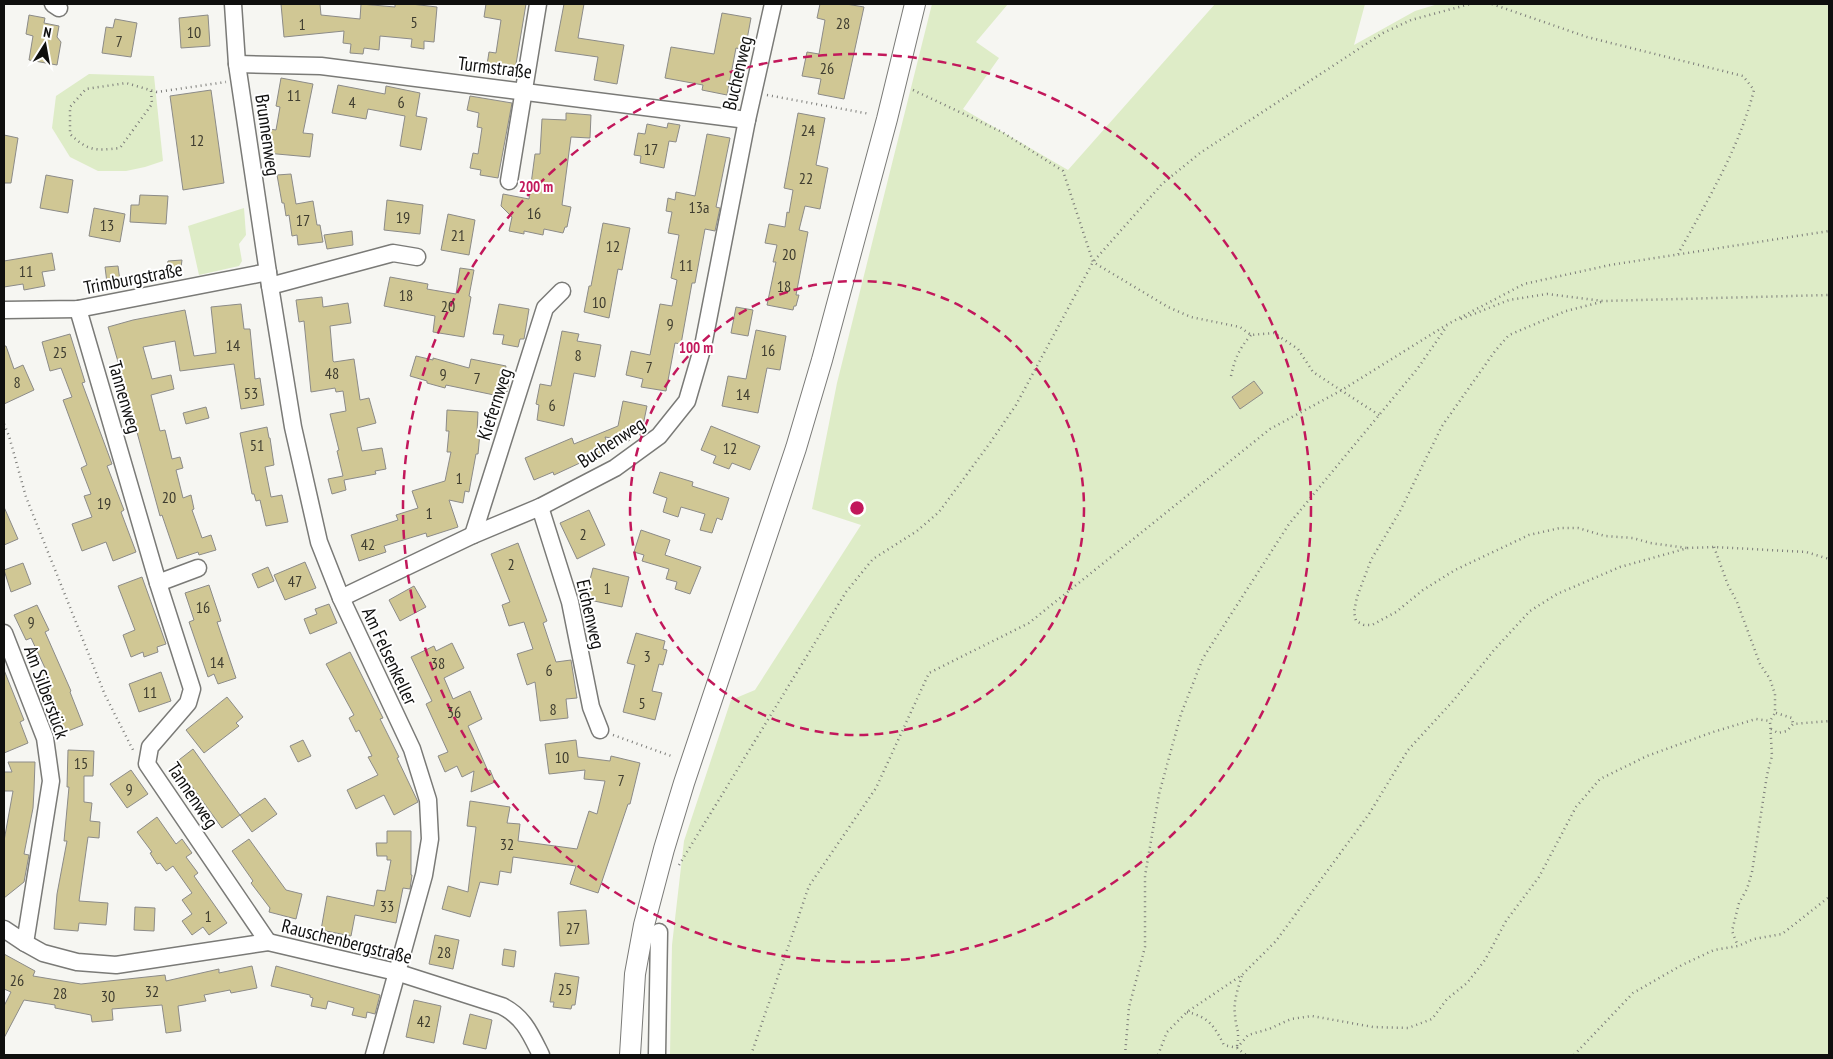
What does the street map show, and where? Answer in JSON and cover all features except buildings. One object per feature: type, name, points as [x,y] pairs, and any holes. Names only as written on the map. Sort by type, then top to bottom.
[{"type":"main road","points":[[630,1055],[635,974],[644,924],[664,849],[690,763],[796,448],[822,360],[887,119],[915,4]]},
{"type":"street","name":"Brunnenweg","points":[[234,4],[238,72],[269,279]]},
{"type":"street","points":[[509,181],[538,4]]},
{"type":"street","name":"Buchenweg","points":[[341,598],[473,534],[540,507],[622,463],[659,436],[687,401],[703,346],[747,120],[773,4]]},
{"type":"street","name":"Turmstraße","points":[[238,72],[321,66],[747,120]]},
{"type":"street","name":"Trimburgstraße","points":[[4,310],[78,309],[269,279],[393,253],[417,257]]},
{"type":"street","name":"Am Felsenkeller","points":[[269,279],[293,427],[319,542],[341,598],[412,749],[428,800],[430,839],[424,875],[374,1055]]},
{"type":"street","name":"Kiefernweg","points":[[473,534],[546,308],[562,291]]},
{"type":"street","name":"Tannenweg","points":[[78,309],[158,582],[192,689],[188,703],[150,747],[147,764],[268,942]]},
{"type":"street","name":"Eichenweg","points":[[540,507],[570,602],[591,707],[600,730]]},
{"type":"street","points":[[158,582],[198,568]]},
{"type":"street","name":"Am Silberstück","points":[[4,633],[45,738],[51,781],[25,943]]},
{"type":"street","name":"Rauschenbergstraße","points":[[4,929],[43,953],[77,962],[116,965],[268,942],[396,972],[502,1006],[512,1011],[524,1022],[541,1055]]},
{"type":"street","points":[[657,1055],[659,932]]},
{"type":"path","points":[[675,872],[846,592],[873,559],[917,531],[939,512],[1016,405],[1093,262],[1162,184],[1200,153],[1383,33],[1411,20],[1470,4]]},
{"type":"path","points":[[1492,4],[1587,37],[1743,76],[1754,90],[1749,110],[1726,167],[1678,254]]},
{"type":"path","points":[[151,91],[152,104],[120,148],[105,150],[84,147],[70,134],[70,107],[86,89],[126,83],[151,91],[238,72]]},
{"type":"path","points":[[895,82],[1002,132],[1062,171],[1093,262],[1168,307],[1191,317],[1240,328],[1251,335],[1274,333],[1298,349],[1313,372],[1379,415]]},
{"type":"path","points":[[754,92],[887,119]]},
{"type":"path","points":[[751,1055],[809,886],[876,788],[929,673],[1030,623],[1270,429],[1342,390],[1448,324],[1524,284],[1610,265],[1829,231]]},
{"type":"path","points":[[1125,1055],[1129,1007],[1145,947],[1145,876],[1159,794],[1181,714],[1203,658],[1289,524],[1418,368],[1448,324],[1509,300],[1547,294],[1603,301],[1829,295]]},
{"type":"path","points":[[1603,301],[1566,311],[1509,335],[1494,352],[1442,426],[1400,512],[1368,565],[1357,597],[1354,612],[1356,621],[1364,625],[1372,625],[1396,612],[1423,590],[1455,570],[1529,535],[1560,528],[1578,528],[1605,536],[1633,538],[1650,543],[1688,548],[1714,547],[1806,552],[1829,559]]},
{"type":"path","points":[[1231,376],[1234,360],[1240,348],[1251,335]]},
{"type":"path","points":[[4,424],[26,497],[105,695],[131,748],[147,764]]},
{"type":"path","points":[[1714,547],[1760,664],[1770,679],[1775,694],[1775,713],[1770,721],[1772,756],[1767,775],[1752,872],[1747,889],[1739,903],[1732,931],[1738,946]]},
{"type":"path","points":[[1158,1055],[1167,1032],[1187,1012],[1242,975],[1276,940],[1369,814],[1408,750],[1453,702],[1494,650],[1530,611],[1557,594],[1620,567],[1688,548]]},
{"type":"path","points":[[1775,713],[1792,718],[1793,724]]},
{"type":"path","points":[[1237,1048],[1248,1035],[1269,1029],[1291,1019],[1312,1016],[1373,1026],[1408,1028],[1432,1019],[1447,999],[1467,983],[1485,960],[1506,921],[1539,877],[1576,807],[1600,779],[1646,756],[1713,732],[1756,720],[1770,721]]},
{"type":"path","points":[[1771,729],[1778,733],[1787,731],[1793,724],[1829,721]]},
{"type":"path","points":[[600,730],[690,763]]},
{"type":"path","points":[[1574,1055],[1633,993],[1682,965],[1714,950],[1738,946],[1754,939],[1782,934],[1829,896]]},
{"type":"path","points":[[1237,1048],[1240,1033],[1234,1015],[1236,993],[1242,975]]},
{"type":"path","points":[[1187,1012],[1202,1015],[1216,1030],[1224,1046],[1237,1048],[1246,1055]]},
{"type":"green space","points":[[932,4],[1008,4],[976,42],[999,58],[963,109],[1068,170],[1215,4],[1365,4],[1354,45],[1415,11],[1438,4],[1829,4],[1829,1055],[670,1055],[672,945],[684,841],[731,700],[755,690],[861,525],[812,509],[837,383]]},
{"type":"green space","points":[[89,74],[154,76],[163,161],[126,171],[98,171],[70,157],[52,128],[56,96]]},
{"type":"green space","points":[[244,208],[246,235],[239,244],[242,261],[239,266],[199,275],[188,226]]}]
